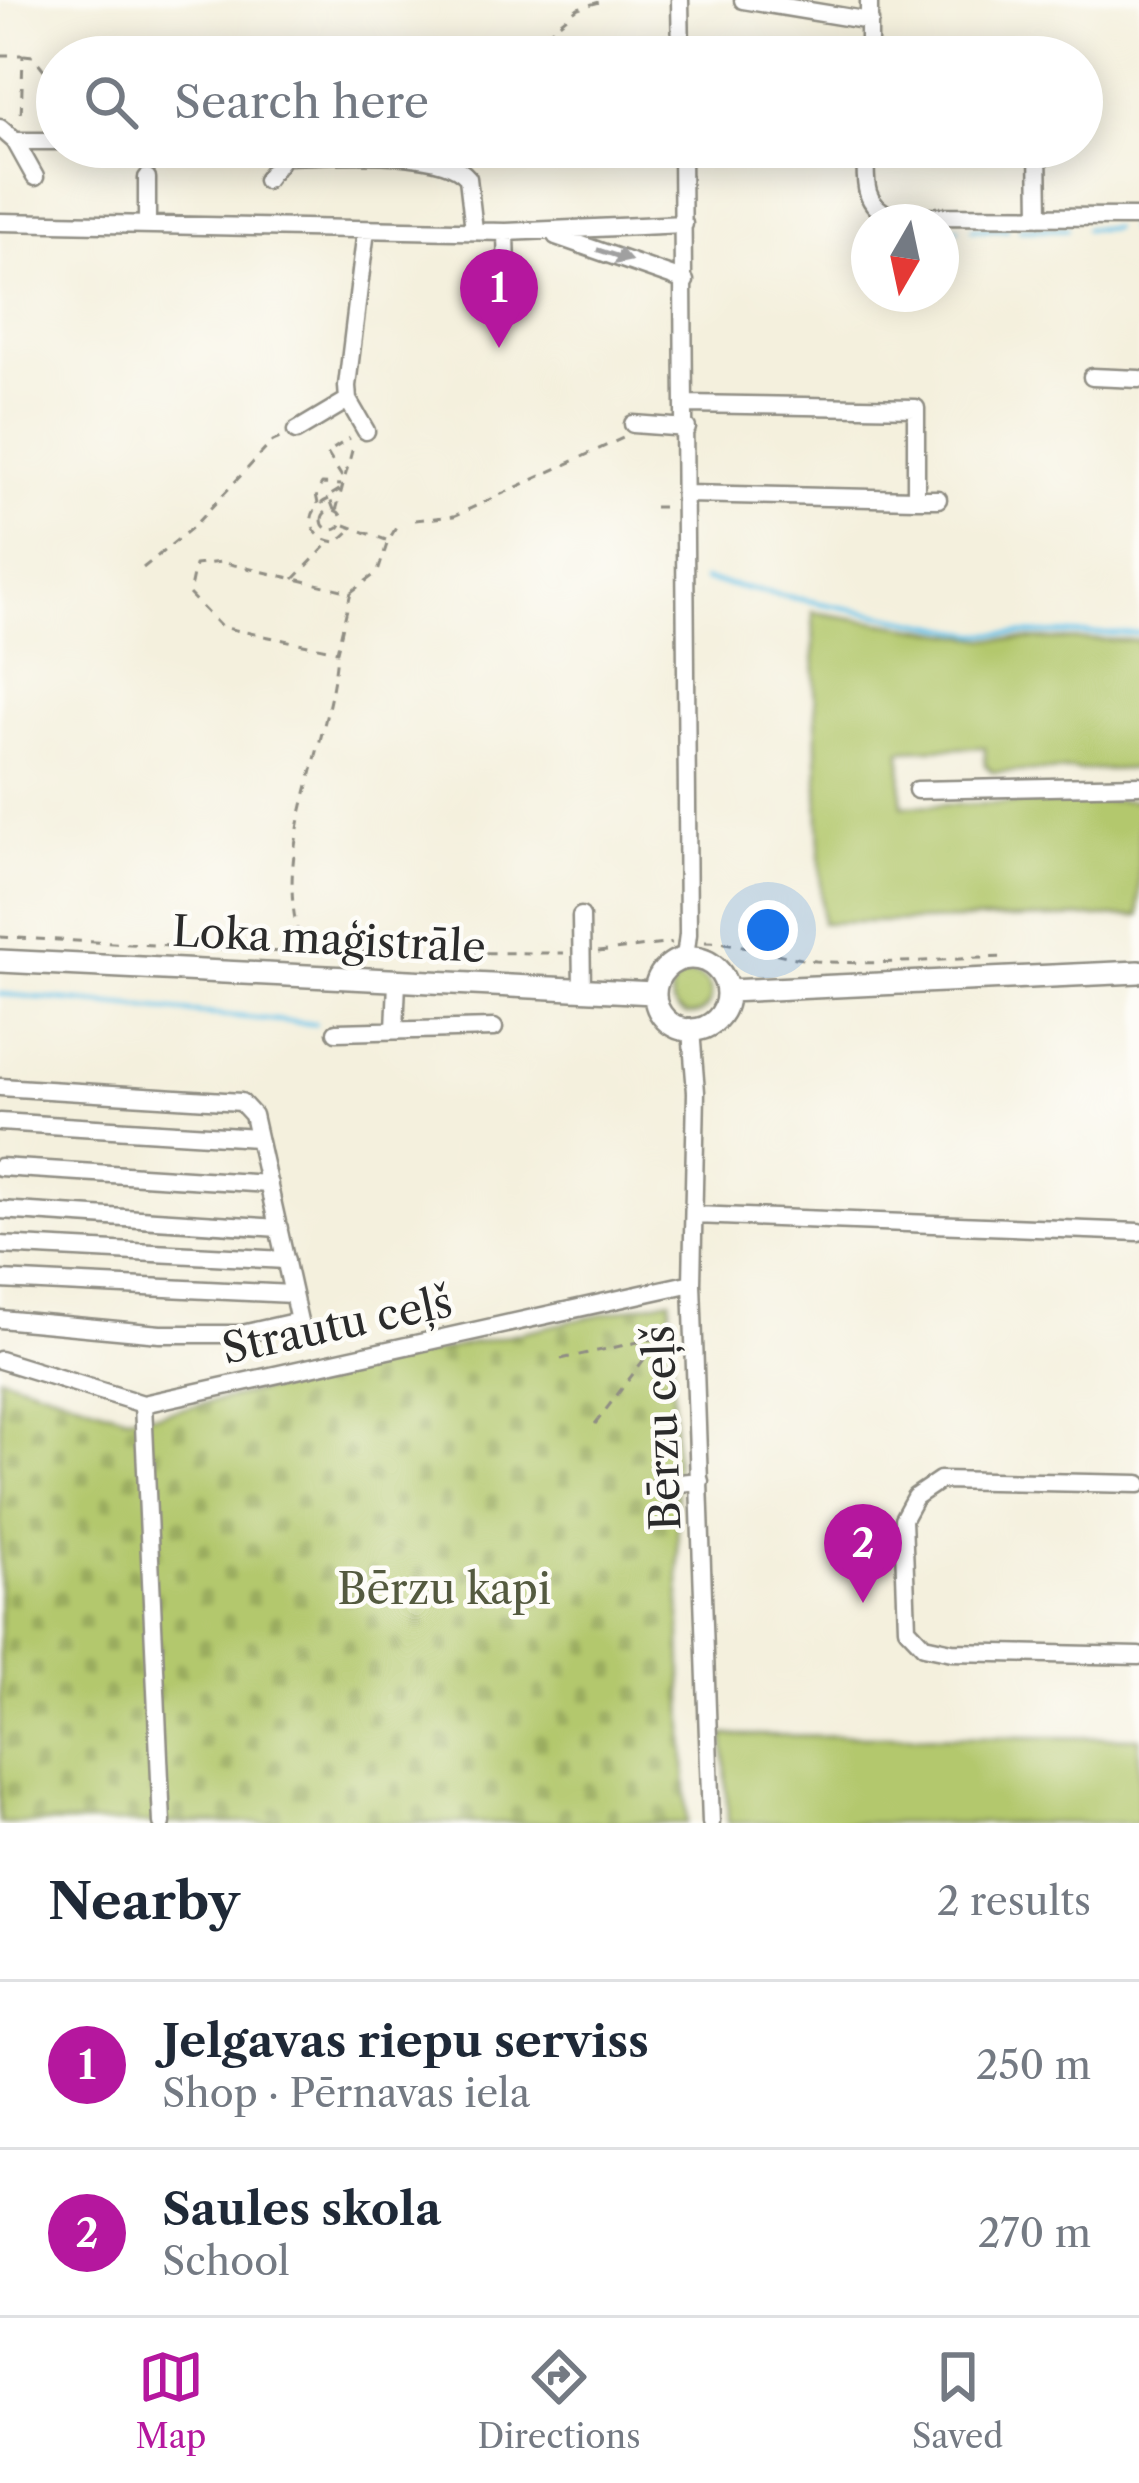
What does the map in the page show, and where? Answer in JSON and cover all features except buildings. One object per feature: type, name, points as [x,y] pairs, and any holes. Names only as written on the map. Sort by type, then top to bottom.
[{"type":"main road","points":[[687,944],[697,958],[718,969],[728,991],[722,1014],[703,1029],[691,1030],[669,1023],[654,993],[663,970],[687,944]]},
{"type":"main road","name":"Loka maģistrāle","points":[[0,961],[654,993]]},
{"type":"main road","points":[[728,991],[1139,972]]},
{"type":"street","points":[[680,0],[681,36]]},
{"type":"street","points":[[743,0],[870,21]]},
{"type":"street","points":[[869,0],[870,36]]},
{"type":"street","points":[[0,128],[18,141],[35,177]]},
{"type":"street","points":[[18,141],[36,141]]},
{"type":"street","points":[[266,180],[270,168]]},
{"type":"street","points":[[456,168],[468,178],[473,230]]},
{"type":"street","points":[[683,168],[687,944]]},
{"type":"street","points":[[867,168],[868,197],[876,210],[891,216],[1139,217]]},
{"type":"street","points":[[1038,168],[1039,217]]},
{"type":"street","points":[[147,224],[148,178]]},
{"type":"street","points":[[0,222],[506,232],[684,224]]},
{"type":"street","points":[[366,230],[348,400],[366,431]]},
{"type":"street","points":[[506,232],[508,317]]},
{"type":"street","points":[[542,232],[685,281]]},
{"type":"street","points":[[1091,377],[1139,379]]},
{"type":"street","points":[[296,431],[348,400]]},
{"type":"street","points":[[686,404],[916,408],[916,499]]},
{"type":"street","points":[[633,424],[687,428]]},
{"type":"street","points":[[687,494],[938,499]]},
{"type":"street","points":[[917,790],[1139,785]]},
{"type":"street","points":[[581,916],[582,991]]},
{"type":"street","points":[[395,1030],[397,982]]},
{"type":"street","points":[[336,1032],[494,1028]]},
{"type":"street","name":"Bērzu ceļš","points":[[691,1030],[696,1092],[692,1283],[711,1823]]},
{"type":"street","points":[[0,1088],[241,1102],[254,1115],[298,1322],[242,1334],[160,1334],[0,1318]]},
{"type":"street","points":[[0,1122],[257,1138]]},
{"type":"street","points":[[0,1167],[269,1184]]},
{"type":"street","points":[[0,1210],[279,1228]]},
{"type":"street","points":[[694,1215],[1139,1232]]},
{"type":"street","points":[[0,1245],[286,1260]]},
{"type":"street","points":[[0,1280],[292,1294]]},
{"type":"street","name":"Strautu ceļš","points":[[0,1360],[143,1404],[692,1283]]},
{"type":"street","points":[[143,1404],[162,1823]]},
{"type":"street","points":[[1139,1484],[940,1480],[915,1497],[903,1519],[907,1628],[924,1646],[952,1652],[1139,1656]]},
{"type":"street","points":[[660,1485],[700,1481]]},
{"type":"path","points":[[544,36],[578,8],[607,0]]},
{"type":"path","points":[[0,55],[36,59]]},
{"type":"path","points":[[18,141],[22,55]]},
{"type":"path","points":[[416,520],[454,516],[653,427]]},
{"type":"path","points":[[143,568],[194,527],[273,441],[296,431]]},
{"type":"path","points":[[335,511],[343,485],[356,434],[326,453],[343,485]]},
{"type":"path","points":[[318,504],[316,494],[322,484],[343,485]]},
{"type":"path","points":[[343,485],[331,492],[329,500],[342,524],[388,541]]},
{"type":"path","points":[[329,500],[311,514],[312,528],[330,542]]},
{"type":"path","points":[[335,511],[324,515],[324,524],[334,530],[342,524]]},
{"type":"path","points":[[305,952],[295,922],[294,853],[326,729],[337,651],[351,592],[377,572],[398,526]]},
{"type":"path","points":[[294,579],[330,542],[343,540],[353,528]]},
{"type":"path","points":[[337,651],[221,627],[189,594],[195,565],[221,562],[351,592]]},
{"type":"path","points":[[0,937],[305,952],[580,952],[728,942],[830,962],[1011,957]]},
{"type":"path","points":[[561,1359],[694,1330]]},
{"type":"path","points":[[595,1424],[662,1336]]},
{"type":"green space","points":[[813,612],[985,639],[1139,640],[1139,769],[993,772],[985,765],[985,747],[901,750],[902,806],[1139,800],[1139,916],[822,923]]},
{"type":"green space","points":[[691,975],[705,981],[711,995],[705,1009],[691,1015],[677,1009],[671,995],[677,981]]},
{"type":"green space","name":"Bērzu kapi","points":[[670,1299],[687,1823],[0,1823],[0,1376],[126,1416],[158,1414]]},
{"type":"green space","points":[[724,1735],[1139,1738],[1139,1823],[728,1823]]},
{"type":"waterway","points":[[1086,229],[1112,228]]},
{"type":"waterway","points":[[972,229],[1007,229]]},
{"type":"waterway","points":[[1020,229],[1067,229]]},
{"type":"waterway","points":[[1129,229],[1139,229]]},
{"type":"waterway","points":[[704,580],[977,634],[1139,633]]},
{"type":"waterway","points":[[0,994],[315,1024]]},
{"type":"place","name":"Jelgavas riepu serviss","points":[[499,348]]},
{"type":"place","name":"Saules skola","points":[[863,1603]]}]
